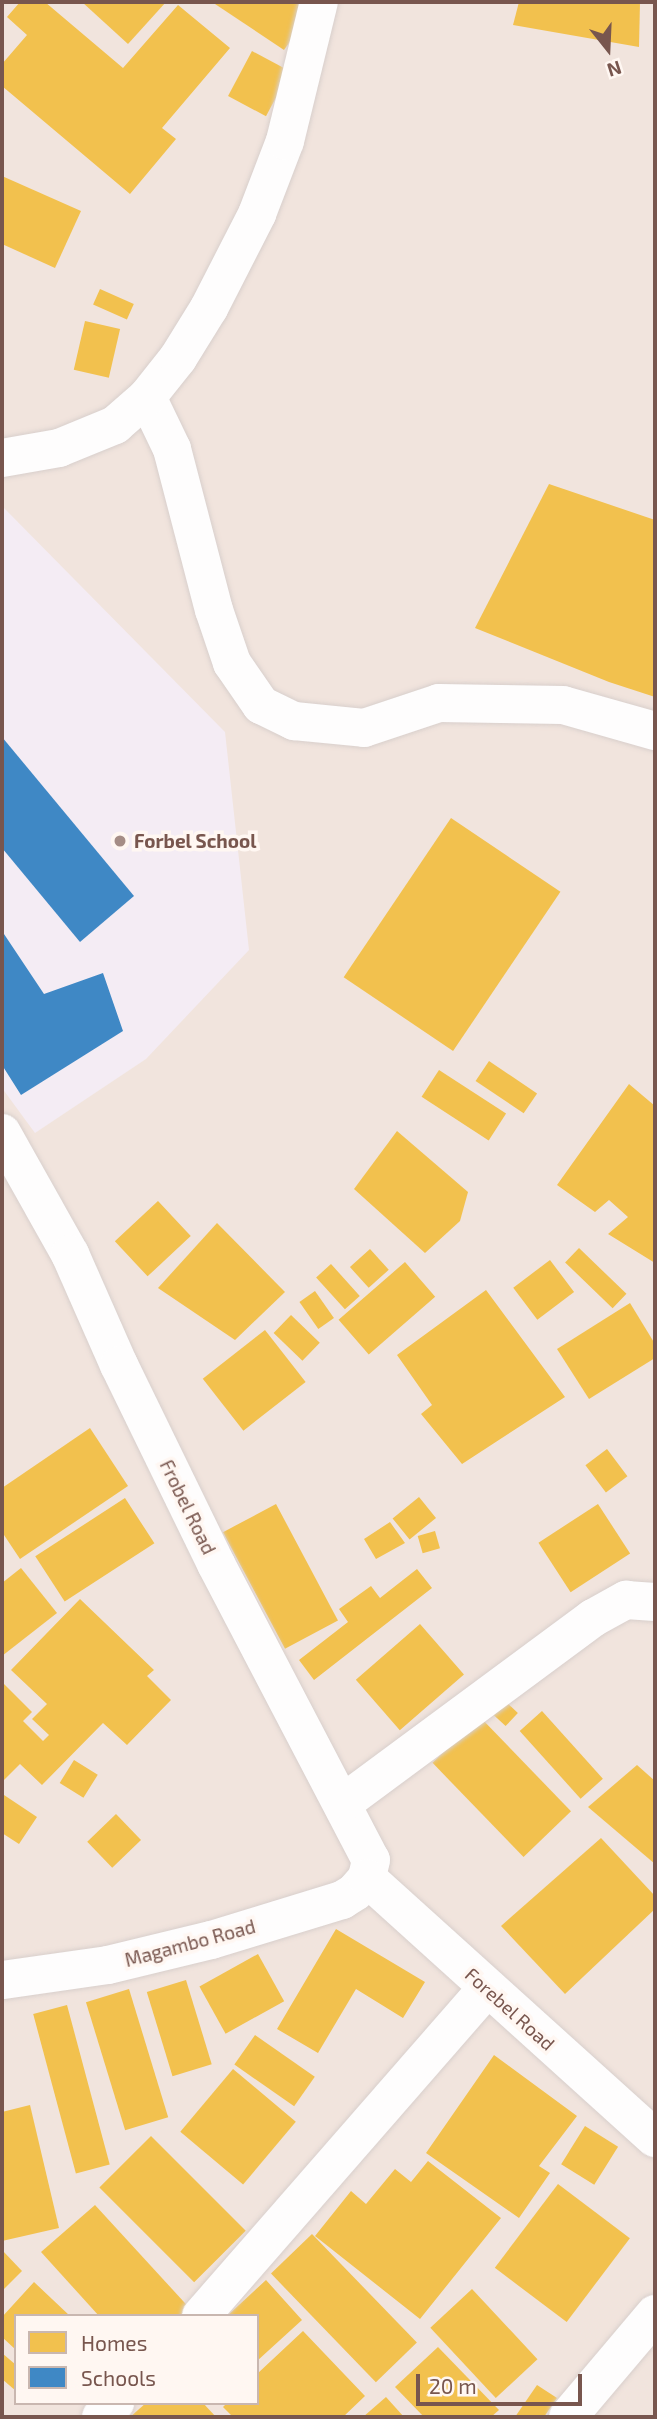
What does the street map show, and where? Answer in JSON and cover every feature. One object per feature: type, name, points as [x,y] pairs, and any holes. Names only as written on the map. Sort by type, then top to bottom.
[{"type":"street","points":[[2,458],[85,439],[115,425],[147,397],[178,358],[209,308],[257,214],[285,141],[319,2]]},
{"type":"street","points":[[147,397],[172,449],[214,610],[232,663],[261,705],[294,721],[364,728],[439,704],[563,705],[655,731]]},
{"type":"street","name":"Frobel Road","points":[[2,1133],[70,1254],[119,1365],[216,1564],[372,1860],[367,1878]]},
{"type":"street","points":[[343,1803],[593,1619],[626,1600],[655,1602]]},
{"type":"street","name":"Magambo Road","points":[[2,1980],[108,1965],[211,1940],[342,1900],[355,1892],[367,1878]]},
{"type":"street","name":"Forebel Road","points":[[367,1878],[655,2138]]},
{"type":"street","points":[[203,2314],[487,1988]]},
{"type":"street","points":[[568,2417],[655,2314]]},
{"type":"shaded area","points":[[2,2],[655,2],[655,2417],[2,2417]]},
{"type":"shaded area","name":"Forbel School","points":[[2,506],[225,732],[249,950],[146,1059],[35,1133],[2,1088]]},
{"type":"building: Homes","points":[[20,2],[45,2],[123,68],[178,5],[230,48],[162,128],[176,139],[130,194],[2,86],[2,64],[27,35],[7,17]]},
{"type":"building: Homes","points":[[82,2],[166,2],[128,44]]},
{"type":"building: Homes","points":[[212,2],[318,2],[284,50]]},
{"type":"building: Homes","points":[[519,2],[640,2],[639,47],[513,25]]},
{"type":"building: Homes","points":[[252,51],[290,71],[266,116],[228,96]]},
{"type":"building: Homes","points":[[2,176],[81,211],[55,268],[2,244]]},
{"type":"building: Homes","points":[[100,289],[134,304],[127,320],[93,305]]},
{"type":"building: Homes","points":[[85,321],[120,329],[109,378],[74,370]]},
{"type":"building: Homes","points":[[549,484],[655,520],[655,697],[609,682],[475,628]]},
{"type":"building: Homes","points":[[451,818],[560,892],[453,1051],[344,977]]},
{"type":"building: Homes","points":[[489,1061],[537,1093],[524,1113],[476,1081]]},
{"type":"building: Homes","points":[[439,1070],[506,1114],[489,1140],[422,1097]]},
{"type":"building: Homes","points":[[629,1084],[655,1106],[655,1263],[608,1234],[628,1217],[609,1200],[595,1212],[557,1185]]},
{"type":"building: Homes","points":[[397,1131],[468,1192],[460,1221],[425,1253],[354,1189]]},
{"type":"building: Homes","points":[[158,1201],[191,1236],[148,1276],[115,1241]]},
{"type":"building: Homes","points":[[217,1223],[285,1292],[235,1340],[158,1288]]},
{"type":"building: Homes","points":[[579,1248],[626,1294],[613,1308],[565,1262]]},
{"type":"building: Homes","points":[[370,1249],[389,1270],[369,1288],[350,1267]]},
{"type":"building: Homes","points":[[550,1260],[574,1292],[537,1320],[513,1288]]},
{"type":"building: Homes","points":[[405,1262],[435,1297],[369,1354],[339,1320]]},
{"type":"building: Homes","points":[[331,1264],[360,1296],[345,1309],[316,1277]]},
{"type":"building: Homes","points":[[486,1290],[565,1397],[462,1464],[421,1414],[432,1405],[397,1355]]},
{"type":"building: Homes","points":[[315,1291],[334,1318],[318,1329],[299,1302]]},
{"type":"building: Homes","points":[[630,1303],[655,1344],[655,1358],[589,1399],[557,1349]]},
{"type":"building: Homes","points":[[291,1315],[320,1343],[302,1361],[274,1333]]},
{"type":"building: Homes","points":[[265,1330],[306,1382],[243,1431],[203,1379]]},
{"type":"building: Homes","points":[[90,1428],[128,1486],[20,1559],[2,1532],[2,1488]]},
{"type":"building: Homes","points":[[607,1449],[627,1476],[606,1492],[585,1465]]},
{"type":"building: Homes","points":[[419,1497],[436,1518],[410,1539],[393,1518]]},
{"type":"building: Homes","points":[[125,1498],[154,1543],[65,1602],[35,1556]]},
{"type":"building: Homes","points":[[276,1504],[338,1621],[285,1649],[223,1532]]},
{"type":"building: Homes","points":[[598,1504],[630,1553],[571,1592],[538,1543]]},
{"type":"building: Homes","points":[[390,1522],[405,1543],[376,1559],[364,1539]]},
{"type":"building: Homes","points":[[435,1531],[440,1548],[423,1553],[418,1536]]},
{"type":"building: Homes","points":[[21,1568],[57,1613],[2,1656],[2,1583]]},
{"type":"building: Homes","points":[[417,1569],[432,1588],[314,1680],[299,1660],[348,1622],[339,1609],[371,1586],[380,1598]]},
{"type":"building: Homes","points":[[80,1599],[154,1670],[147,1676],[171,1700],[127,1745],[103,1723],[42,1785],[20,1764],[2,1782],[2,1682],[32,1712],[23,1721],[43,1741],[49,1735],[32,1719],[47,1704],[11,1670]]},
{"type":"building: Homes","points":[[420,1624],[464,1675],[400,1730],[356,1680]]},
{"type":"building: Homes","points":[[504,1700],[518,1713],[506,1726],[492,1713]]},
{"type":"building: Homes","points":[[542,1711],[603,1779],[581,1799],[520,1731]]},
{"type":"building: Homes","points":[[480,1717],[571,1811],[524,1857],[433,1763]]},
{"type":"building: Homes","points":[[74,1760],[98,1775],[83,1798],[60,1783]]},
{"type":"building: Homes","points":[[637,1765],[655,1781],[655,1864],[588,1807]]},
{"type":"building: Homes","points":[[4,1795],[37,1817],[19,1844],[2,1833]]},
{"type":"building: Homes","points":[[116,1814],[141,1840],[112,1868],[87,1842]]},
{"type":"building: Homes","points":[[601,1838],[655,1896],[655,1909],[565,1994],[501,1926]]},
{"type":"building: Homes","points":[[336,1929],[425,1982],[403,2018],[356,1989],[318,2053],[277,2029]]},
{"type":"building: Homes","points":[[258,1954],[284,2001],[226,2034],[199,1986]]},
{"type":"building: Homes","points":[[186,1980],[212,2064],[173,2076],[147,1992]]},
{"type":"building: Homes","points":[[129,1989],[168,2117],[125,2130],[86,2002]]},
{"type":"building: Homes","points":[[67,2005],[110,2164],[76,2173],[33,2014]]},
{"type":"building: Homes","points":[[255,2035],[315,2077],[294,2106],[234,2064]]},
{"type":"building: Homes","points":[[494,2055],[577,2116],[539,2166],[550,2173],[519,2218],[426,2153]]},
{"type":"building: Homes","points":[[233,2069],[296,2122],[243,2185],[180,2132]]},
{"type":"building: Homes","points":[[30,2105],[59,2228],[2,2241],[2,2112]]},
{"type":"building: Homes","points":[[585,2126],[618,2147],[594,2185],[561,2164]]},
{"type":"building: Homes","points":[[151,2136],[246,2231],[194,2282],[99,2188]]},
{"type":"building: Homes","points":[[428,2161],[501,2218],[420,2319],[315,2236],[351,2191],[366,2204],[395,2169],[411,2182]]},
{"type":"building: Homes","points":[[558,2184],[630,2238],[567,2322],[495,2268]]},
{"type":"building: Homes","points":[[95,2205],[195,2314],[97,2314],[41,2252]]},
{"type":"building: Homes","points":[[312,2234],[417,2343],[376,2382],[271,2274]]},
{"type":"building: Homes","points":[[2,2250],[22,2271],[2,2291]]},
{"type":"building: Homes","points":[[266,2280],[302,2320],[259,2359],[259,2314],[229,2314]]},
{"type":"building: Homes","points":[[34,2282],[68,2314],[14,2314],[14,2348],[2,2337],[2,2317]]},
{"type":"building: Homes","points":[[472,2289],[537,2359],[496,2398],[430,2328]]},
{"type":"building: Homes","points":[[303,2331],[365,2396],[343,2417],[233,2417],[223,2407],[225,2405],[259,2405],[259,2372]]},
{"type":"building: Homes","points":[[438,2347],[499,2410],[491,2417],[424,2417],[395,2387]]},
{"type":"building: Homes","points":[[2,2353],[14,2363],[14,2389],[2,2379]]},
{"type":"building: Homes","points":[[537,2385],[557,2398],[544,2417],[515,2417]]},
{"type":"building: Homes","points":[[386,2397],[404,2417],[363,2417]]},
{"type":"building: Homes","points":[[144,2405],[205,2405],[216,2417],[130,2417]]},
{"type":"building: Schools","points":[[2,737],[134,896],[80,942],[2,848]]},
{"type":"building: Schools","points":[[2,931],[44,994],[103,973],[123,1031],[21,1095],[2,1065]]},
{"type":"place","name":"Forbel School","points":[[120,841]]}]
